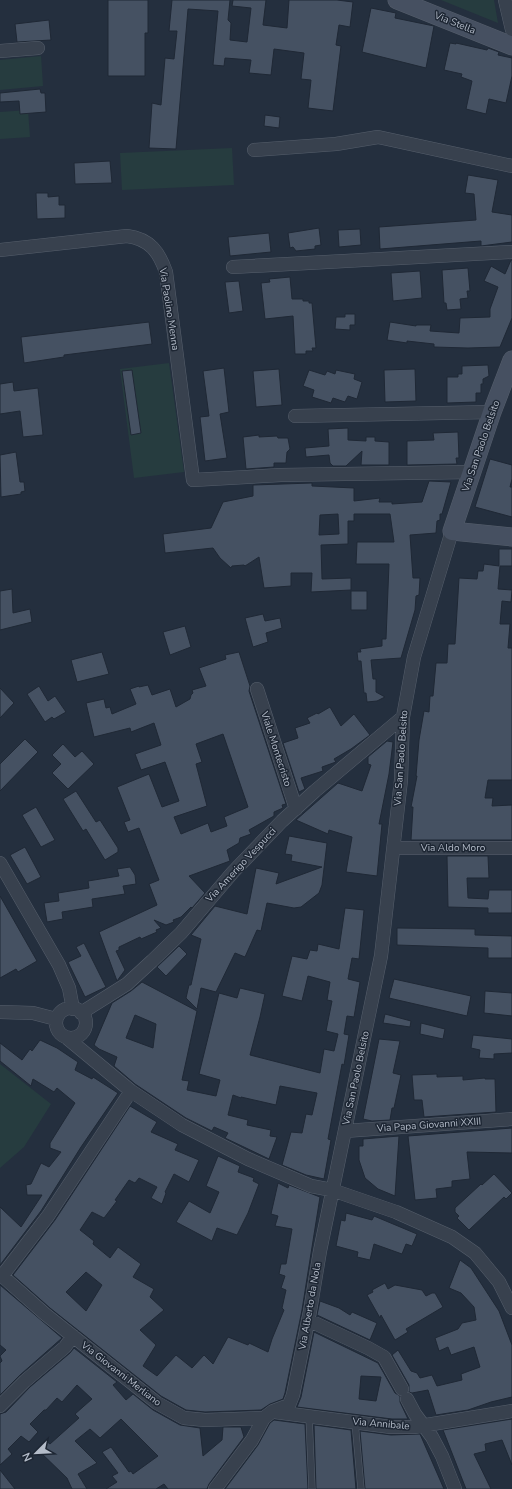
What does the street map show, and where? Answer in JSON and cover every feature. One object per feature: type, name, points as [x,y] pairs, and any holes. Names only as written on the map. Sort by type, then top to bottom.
[{"type":"main road","name":"Via Stella","points":[[397,0],[512,46]]},
{"type":"main road","name":"Via San Paolo Belsito","points":[[452,532],[492,412],[512,360]]},
{"type":"main road","points":[[452,532],[512,537]]},
{"type":"street","points":[[505,0],[512,30]]},
{"type":"street","points":[[0,51],[38,48]]},
{"type":"street","points":[[254,150],[336,144],[378,137],[512,166]]},
{"type":"street","name":"Via Paolino Menna","points":[[0,250],[127,236],[136,237],[152,247],[160,257],[166,272],[193,480],[281,475],[472,472]]},
{"type":"street","points":[[233,267],[512,252]]},
{"type":"street","points":[[295,416],[492,412]]},
{"type":"street","name":"Via San Paolo Belsito","points":[[332,1190],[381,956],[401,780],[403,717],[414,657],[452,532]]},
{"type":"street","name":"Viale Montecristo","points":[[257,689],[296,809]]},
{"type":"street","name":"Via Amerigo Vespucci","points":[[77,1011],[127,984],[181,933],[233,872],[282,821],[315,791],[403,717]]},
{"type":"street","name":"Via Aldo Moro","points":[[394,848],[512,848]]},
{"type":"street","points":[[0,863],[59,965],[77,1011],[85,1021],[84,1030],[77,1037],[67,1038]]},
{"type":"street","points":[[77,1011],[66,1009],[62,1011],[56,1019],[58,1032],[130,1091],[182,1125],[248,1159],[311,1186],[332,1190],[396,1212],[452,1237],[475,1253],[499,1282],[512,1308]]},
{"type":"street","points":[[0,1012],[33,1013],[56,1019]]},
{"type":"street","points":[[1,1275],[48,1216],[130,1091]]},
{"type":"street","name":"Via Papa Giovanni XXIII","points":[[345,1132],[512,1119]]},
{"type":"street","name":"Via Alberto da Nola","points":[[268,1415],[289,1405],[293,1395],[332,1190]]},
{"type":"street","name":"Via Giovanni Merliano","points":[[1,1275],[73,1336],[157,1403],[184,1418],[205,1420],[268,1415]]},
{"type":"street","points":[[308,1320],[384,1357],[423,1426],[432,1437],[442,1456],[455,1489]]},
{"type":"street","points":[[0,1406],[24,1381],[65,1347],[73,1336]]},
{"type":"street","name":"Via Annibale","points":[[268,1415],[309,1416],[391,1427],[423,1426],[512,1411]]},
{"type":"street","points":[[215,1489],[252,1440],[268,1415]]},
{"type":"lane","points":[[309,1416],[312,1489]]},
{"type":"lane","points":[[355,1422],[361,1489]]},
{"type":"green space","points":[[441,0],[494,0],[498,23]]},
{"type":"green space","points":[[41,56],[43,86],[0,90],[0,60]]},
{"type":"green space","points":[[28,110],[30,137],[0,139],[0,112]]},
{"type":"green space","points":[[232,148],[234,185],[122,190],[120,153]]},
{"type":"green space","points":[[169,363],[184,472],[134,478],[120,369]]},
{"type":"green space","points":[[0,1064],[51,1104],[24,1147],[0,1168]]},
{"type":"building","points":[[108,0],[148,0],[148,33],[145,33],[145,76],[108,76]]},
{"type":"building","points":[[172,0],[230,0],[228,20],[231,23],[230,40],[247,42],[251,8],[232,6],[233,0],[266,0],[263,25],[287,28],[289,0],[337,0],[353,2],[350,27],[339,25],[336,45],[341,46],[333,111],[308,108],[311,80],[301,79],[304,53],[274,49],[271,75],[249,73],[251,60],[225,58],[224,66],[213,65],[218,11],[188,9],[176,149],[149,148],[152,103],[161,105],[165,58],[174,59],[177,31],[169,31]]},
{"type":"building","points":[[371,8],[396,13],[395,18],[434,26],[426,68],[362,52]]},
{"type":"building","points":[[49,20],[51,40],[17,42],[15,24]]},
{"type":"building","points":[[450,43],[487,50],[488,48],[499,52],[498,55],[512,58],[512,76],[506,103],[489,99],[486,114],[466,109],[472,81],[461,77],[462,74],[444,70]]},
{"type":"building","points":[[40,89],[41,93],[45,93],[46,112],[20,114],[19,101],[0,102],[0,93]]},
{"type":"building","points":[[265,115],[280,117],[279,128],[264,126]]},
{"type":"building","points":[[110,161],[112,183],[75,184],[74,163]]},
{"type":"building","points":[[468,175],[498,180],[492,212],[512,215],[512,242],[481,246],[481,241],[380,249],[379,227],[476,220],[474,194],[465,193]]},
{"type":"building","points":[[36,193],[48,193],[48,197],[59,196],[59,205],[65,205],[65,218],[37,219]]},
{"type":"building","points":[[319,228],[321,245],[315,246],[315,249],[296,251],[293,247],[290,248],[288,233]]},
{"type":"building","points":[[360,229],[361,245],[339,247],[338,230]]},
{"type":"building","points":[[269,233],[271,252],[230,256],[228,237]]},
{"type":"building","points":[[511,260],[512,318],[500,347],[434,347],[434,344],[407,341],[407,343],[387,340],[390,322],[416,326],[431,325],[430,331],[459,333],[460,318],[490,317],[490,309],[498,287],[484,281],[491,266],[505,274]]},
{"type":"building","points":[[468,268],[470,291],[467,291],[468,298],[460,299],[461,309],[447,310],[446,303],[444,303],[442,270]]},
{"type":"building","points":[[420,271],[422,298],[393,301],[391,273]]},
{"type":"building","points":[[290,277],[292,299],[303,299],[303,301],[309,301],[309,303],[312,303],[316,348],[312,348],[313,351],[306,351],[306,354],[295,354],[293,316],[265,319],[261,283],[270,282],[269,279]]},
{"type":"building","points":[[239,281],[243,311],[229,313],[225,282]]},
{"type":"building","points":[[345,314],[355,314],[355,325],[350,325],[350,330],[335,329],[336,317],[345,317]]},
{"type":"building","points":[[149,322],[152,344],[64,355],[64,357],[24,363],[21,337]]},
{"type":"building","points":[[488,365],[489,376],[483,379],[483,384],[481,384],[481,393],[476,393],[476,402],[447,403],[447,377],[458,377],[458,374],[462,374],[462,366]]},
{"type":"building","points":[[224,368],[229,412],[220,414],[227,458],[205,461],[200,417],[209,416],[203,371]]},
{"type":"building","points":[[279,369],[282,405],[256,407],[253,371]]},
{"type":"building","points":[[415,369],[416,401],[385,402],[384,370]]},
{"type":"building","points":[[132,370],[141,433],[131,435],[122,371]]},
{"type":"building","points":[[309,370],[325,375],[327,371],[335,374],[336,370],[355,374],[354,379],[362,382],[357,399],[348,396],[345,402],[333,398],[331,403],[312,397],[314,390],[303,386]]},
{"type":"building","points":[[13,382],[14,391],[38,388],[43,435],[23,437],[20,411],[0,414],[0,384]]},
{"type":"building","points":[[348,428],[348,440],[366,441],[366,437],[375,437],[375,441],[389,442],[389,465],[361,465],[362,451],[346,466],[333,466],[330,463],[329,455],[306,457],[305,448],[329,446],[328,429]]},
{"type":"building","points":[[458,432],[459,458],[456,458],[457,464],[407,465],[407,441],[434,440],[433,433]]},
{"type":"building","points":[[259,435],[259,437],[277,436],[278,438],[288,438],[290,449],[287,452],[286,463],[274,463],[274,467],[246,469],[243,437]]},
{"type":"building","points":[[16,452],[20,482],[24,482],[25,491],[21,492],[21,494],[1,497],[0,455]]},
{"type":"building","points":[[490,459],[512,465],[512,479],[510,487],[512,487],[512,517],[475,507]]},
{"type":"building","points":[[429,481],[451,482],[442,514],[440,514],[440,520],[437,521],[436,533],[410,535],[413,578],[420,578],[419,595],[416,596],[415,610],[401,658],[371,660],[373,679],[376,679],[376,692],[385,697],[377,701],[367,702],[366,693],[364,693],[361,661],[358,661],[357,652],[361,652],[360,649],[382,646],[382,639],[386,639],[389,564],[356,564],[357,542],[394,542],[390,514],[354,514],[354,521],[348,521],[348,544],[321,545],[322,579],[351,578],[351,590],[311,592],[312,573],[291,573],[291,586],[264,588],[259,557],[245,566],[232,566],[231,568],[220,558],[213,548],[165,553],[163,534],[211,528],[223,502],[253,496],[253,485],[312,483],[312,486],[354,488],[354,501],[380,498],[379,502],[392,502],[392,504],[422,502]],"holes":[[[338,514],[339,534],[319,535],[320,515]]]},
{"type":"building","points":[[499,549],[512,549],[512,566],[500,566],[498,589],[512,590],[511,602],[502,601],[500,624],[510,624],[508,648],[512,648],[512,780],[488,780],[485,798],[493,798],[492,806],[512,805],[512,840],[411,840],[413,807],[411,807],[417,776],[419,740],[424,711],[429,712],[430,696],[433,696],[436,663],[447,663],[448,644],[455,644],[459,578],[477,579],[478,571],[483,571],[484,564],[499,566]]},
{"type":"building","points":[[12,589],[13,613],[30,609],[32,622],[0,630],[0,591]]},
{"type":"building","points":[[351,591],[367,591],[367,610],[351,610]]},
{"type":"building","points":[[263,614],[265,621],[280,618],[282,628],[266,633],[268,642],[253,647],[245,618]]},
{"type":"building","points":[[185,626],[191,647],[170,655],[163,632]]},
{"type":"building","points":[[102,652],[109,674],[77,682],[71,660]]},
{"type":"building","points":[[239,652],[250,686],[249,691],[286,804],[282,805],[283,808],[274,812],[274,816],[249,830],[251,834],[240,838],[239,843],[227,850],[230,861],[189,876],[205,893],[192,908],[191,907],[181,917],[173,920],[174,922],[166,925],[154,920],[161,928],[156,930],[157,932],[141,939],[140,937],[119,947],[119,950],[116,951],[125,970],[117,981],[99,932],[157,905],[149,884],[159,880],[139,828],[128,832],[124,822],[130,820],[117,787],[149,774],[162,807],[179,801],[165,762],[141,770],[135,754],[161,745],[154,723],[131,732],[130,728],[94,737],[86,703],[104,699],[106,708],[110,707],[112,714],[136,704],[130,689],[148,685],[152,695],[170,689],[176,707],[190,699],[193,693],[192,690],[206,686],[199,668],[226,659],[225,655]],"holes":[[[223,734],[248,807],[224,817],[227,826],[211,832],[208,823],[181,834],[174,817],[207,806],[196,764],[202,762],[196,744]]]},
{"type":"building","points":[[39,686],[48,701],[55,696],[66,712],[54,719],[52,717],[45,722],[27,694]]},
{"type":"building","points":[[0,688],[14,703],[0,718]]},
{"type":"building","points":[[330,707],[341,726],[354,714],[370,735],[334,759],[336,762],[322,767],[323,771],[301,778],[305,789],[299,792],[283,743],[298,738],[295,728],[310,723],[307,718]]},
{"type":"building","points":[[25,739],[38,752],[0,791],[0,764]]},
{"type":"building","points":[[387,741],[393,742],[389,774],[379,824],[382,824],[377,876],[346,872],[352,837],[329,830],[328,834],[296,820],[338,783],[362,791],[371,765],[368,764],[368,757]]},
{"type":"building","points":[[63,744],[75,757],[82,751],[94,764],[68,789],[52,773],[61,764],[52,755]]},
{"type":"building","points":[[76,791],[96,822],[100,820],[118,848],[118,852],[105,860],[86,829],[83,831],[63,799]]},
{"type":"building","points":[[36,807],[55,840],[41,847],[22,815]]},
{"type":"building","points":[[289,836],[327,843],[322,885],[319,893],[301,907],[294,908],[267,903],[261,931],[257,930],[245,957],[235,953],[216,992],[201,988],[197,1009],[186,998],[189,985],[191,985],[201,939],[191,935],[215,906],[247,914],[256,868],[279,873],[276,884],[322,867],[291,861],[292,855],[285,854]]},
{"type":"building","points":[[25,847],[41,877],[27,884],[10,855]]},
{"type":"building","points":[[447,856],[488,856],[489,878],[467,878],[468,898],[488,899],[489,890],[512,890],[512,913],[488,913],[488,908],[448,907]]},
{"type":"building","points":[[130,867],[135,875],[136,884],[123,886],[125,894],[92,899],[93,907],[62,912],[63,919],[47,922],[44,903],[59,901],[58,893],[89,888],[88,881],[119,876],[117,869]]},
{"type":"building","points":[[0,896],[37,961],[18,972],[16,969],[0,978]]},
{"type":"building","points":[[345,908],[364,910],[359,959],[352,958],[348,979],[360,982],[354,1017],[347,1016],[344,1034],[349,1035],[328,1139],[331,1140],[324,1179],[306,1175],[282,1165],[291,1132],[302,1133],[306,1114],[312,1115],[317,1093],[280,1086],[276,1105],[233,1095],[228,1115],[248,1120],[247,1125],[271,1130],[270,1136],[277,1137],[269,1159],[225,1138],[228,1133],[214,1127],[212,1131],[186,1118],[135,1084],[114,1066],[117,1057],[99,1049],[94,1045],[112,1003],[142,982],[197,1011],[182,1080],[189,1081],[187,1090],[216,1096],[220,1080],[199,1074],[219,993],[237,998],[240,988],[265,994],[250,1055],[320,1073],[324,1049],[334,1051],[338,1034],[326,1031],[332,1001],[327,1000],[330,982],[308,976],[302,1001],[282,996],[292,956],[307,959],[310,950],[317,951],[318,944],[339,949]],"holes":[[[135,1015],[156,1024],[153,1048],[126,1038]]]},
{"type":"building","points":[[397,928],[475,929],[475,935],[512,936],[512,958],[488,958],[488,948],[397,945]]},
{"type":"building","points":[[84,943],[106,987],[85,997],[68,962],[81,956],[76,947]]},
{"type":"building","points":[[179,946],[187,954],[166,976],[157,967]]},
{"type":"building","points":[[394,979],[471,996],[467,1016],[389,998]]},
{"type":"building","points":[[485,991],[512,993],[512,1016],[484,1013]]},
{"type":"building","points":[[385,1014],[411,1021],[410,1027],[383,1023]]},
{"type":"building","points":[[421,1023],[445,1029],[443,1039],[420,1034]]},
{"type":"building","points":[[473,1035],[512,1039],[512,1053],[494,1054],[494,1059],[479,1058],[480,1050],[471,1048]]},
{"type":"building","points":[[379,1039],[400,1041],[393,1073],[401,1075],[390,1120],[372,1121],[363,1119]]},
{"type":"building","points":[[40,1040],[57,1048],[78,1062],[75,1070],[92,1079],[93,1077],[118,1093],[81,1147],[41,1211],[0,1265],[0,1207],[21,1227],[42,1195],[27,1195],[26,1185],[31,1184],[41,1163],[49,1167],[61,1152],[50,1148],[50,1143],[75,1103],[57,1088],[54,1092],[33,1079],[31,1086],[0,1061],[0,1043],[22,1060],[30,1049],[32,1051]]},
{"type":"building","points":[[437,1074],[437,1077],[463,1076],[463,1080],[485,1078],[495,1079],[496,1112],[424,1117],[422,1100],[414,1100],[412,1075]]},
{"type":"building","points":[[130,1106],[157,1122],[151,1132],[178,1144],[175,1150],[199,1160],[189,1182],[174,1174],[165,1192],[166,1193],[162,1204],[151,1198],[157,1187],[139,1178],[135,1183],[129,1180],[115,1200],[117,1201],[104,1218],[92,1212],[80,1230],[94,1241],[93,1244],[110,1258],[118,1247],[141,1264],[133,1277],[154,1289],[150,1297],[164,1310],[140,1330],[156,1345],[143,1366],[157,1376],[176,1355],[192,1368],[204,1355],[213,1364],[228,1337],[248,1345],[249,1343],[268,1352],[284,1310],[282,1308],[286,1290],[281,1288],[285,1276],[279,1274],[281,1264],[286,1264],[292,1229],[275,1226],[278,1216],[271,1214],[278,1183],[288,1188],[289,1185],[320,1197],[302,1310],[283,1399],[270,1404],[261,1410],[205,1412],[186,1410],[161,1396],[50,1308],[13,1275],[55,1220]],"holes":[[[86,1272],[102,1285],[86,1311],[66,1292]]]},
{"type":"building","points":[[512,1128],[512,1153],[467,1152],[470,1179],[452,1181],[452,1187],[436,1189],[437,1198],[415,1200],[408,1136]]},
{"type":"building","points":[[399,1136],[395,1196],[378,1189],[365,1178],[359,1160],[359,1146],[363,1146],[363,1139]]},
{"type":"building","points":[[218,1156],[240,1166],[238,1172],[254,1178],[253,1181],[259,1184],[248,1213],[237,1235],[217,1228],[212,1241],[176,1222],[189,1201],[210,1213],[219,1192],[206,1186]]},
{"type":"building","points":[[494,1174],[512,1193],[506,1199],[504,1197],[469,1230],[457,1218],[459,1216],[455,1212],[455,1208]]},
{"type":"building","points":[[346,1213],[372,1220],[374,1216],[417,1234],[412,1246],[406,1244],[402,1254],[374,1244],[370,1260],[357,1257],[358,1252],[336,1246],[341,1220],[345,1221]]},
{"type":"building","points":[[460,1260],[471,1268],[499,1311],[512,1345],[512,1397],[468,1410],[436,1415],[428,1390],[412,1393],[409,1392],[409,1385],[392,1355],[398,1350],[411,1371],[417,1373],[420,1378],[432,1375],[437,1386],[462,1380],[461,1374],[480,1367],[474,1347],[451,1355],[448,1347],[439,1351],[435,1338],[458,1329],[462,1323],[476,1320],[474,1307],[461,1293],[449,1288]]},
{"type":"building","points":[[385,1283],[388,1289],[395,1285],[422,1290],[426,1296],[435,1293],[443,1307],[406,1329],[408,1332],[395,1340],[381,1315],[380,1318],[367,1295],[373,1292],[372,1290]]},
{"type":"building","points":[[0,1285],[62,1338],[0,1395],[0,1363],[2,1361],[0,1356],[6,1350],[0,1345]]},
{"type":"building","points":[[320,1301],[339,1308],[350,1315],[352,1312],[377,1323],[370,1340],[317,1315]]},
{"type":"building","points":[[314,1332],[378,1363],[395,1393],[400,1396],[400,1402],[408,1419],[392,1419],[297,1407],[301,1397]],"holes":[[[361,1376],[381,1377],[376,1401],[359,1399]]]},
{"type":"building","points":[[74,1348],[117,1382],[113,1385],[126,1400],[133,1394],[153,1410],[180,1425],[200,1428],[203,1456],[222,1440],[223,1427],[241,1427],[244,1437],[209,1484],[207,1489],[168,1489],[164,1484],[156,1489],[106,1489],[117,1482],[112,1476],[118,1473],[102,1452],[111,1447],[129,1472],[131,1471],[133,1474],[158,1456],[121,1419],[100,1438],[90,1429],[75,1441],[97,1463],[78,1474],[87,1489],[72,1489],[67,1478],[37,1449],[46,1441],[50,1444],[79,1418],[75,1414],[92,1399],[77,1385],[62,1402],[57,1398],[30,1424],[38,1432],[29,1442],[21,1436],[8,1449],[12,1454],[0,1465],[0,1414],[6,1412],[30,1387]]},
{"type":"building","points":[[512,1419],[512,1465],[502,1440],[485,1444],[486,1451],[474,1454],[491,1489],[466,1489],[443,1430]]},
{"type":"building","points":[[274,1420],[305,1424],[308,1489],[225,1489],[258,1445],[270,1423]]},
{"type":"building","points":[[314,1425],[351,1430],[356,1489],[316,1489]]},
{"type":"building","points":[[360,1431],[391,1435],[420,1434],[444,1489],[365,1489]]},
{"type":"building","points":[[0,1470],[15,1489],[0,1489]]}]
